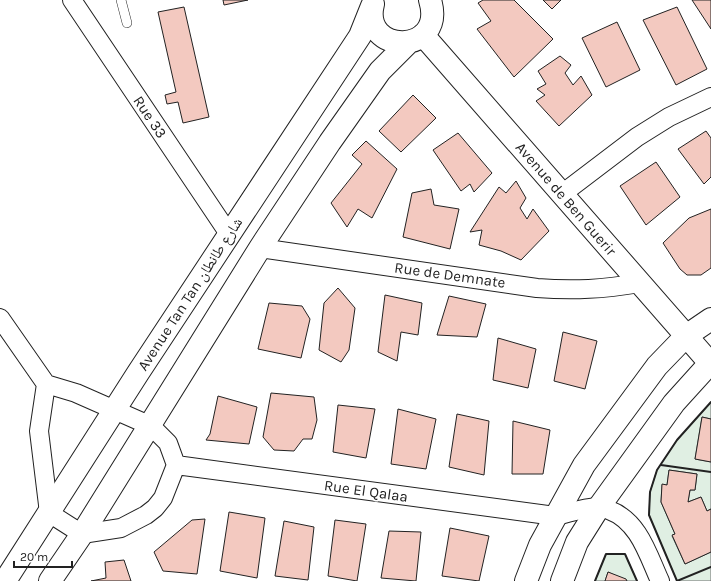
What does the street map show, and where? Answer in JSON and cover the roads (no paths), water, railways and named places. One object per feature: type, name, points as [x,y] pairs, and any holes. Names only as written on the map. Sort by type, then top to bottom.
[{"type":"main road","name":"Avenue Tan Tan شارع طانطان","points":[[5,581],[229,234],[360,36],[373,3]]},
{"type":"main road","points":[[373,3],[372,17],[375,26],[381,35],[389,40],[399,43],[416,38]]},
{"type":"main road","points":[[50,581],[151,426],[260,248],[380,71],[416,38],[431,20],[432,4]]},
{"type":"main road","name":"Avenue de Ben Guerir","points":[[416,38],[562,194],[710,362]]},
{"type":"main road","points":[[526,581],[540,544],[584,465],[637,391],[657,366],[686,336],[711,319]]},
{"type":"main road","points":[[562,581],[577,542],[599,507],[674,403],[710,362]]},
{"type":"street","name":"Rue 33","points":[[73,0],[229,234]]},
{"type":"street","points":[[562,194],[637,138],[669,117],[711,97]]},
{"type":"street","name":"Rue de Demnate","points":[[260,248],[537,288],[576,291],[640,284]]},
{"type":"street","points":[[0,318],[46,384],[76,393],[151,426],[168,443],[176,465],[163,498],[146,515],[122,528],[82,534],[49,513],[39,431],[46,384]]},
{"type":"street","name":"Rue El Qalaa","points":[[176,465],[555,516],[599,507]]},
{"type":"street","points":[[599,507],[618,515],[633,527],[644,544],[660,581]]},
{"type":"lane","points":[[121,0],[127,23]]}]
